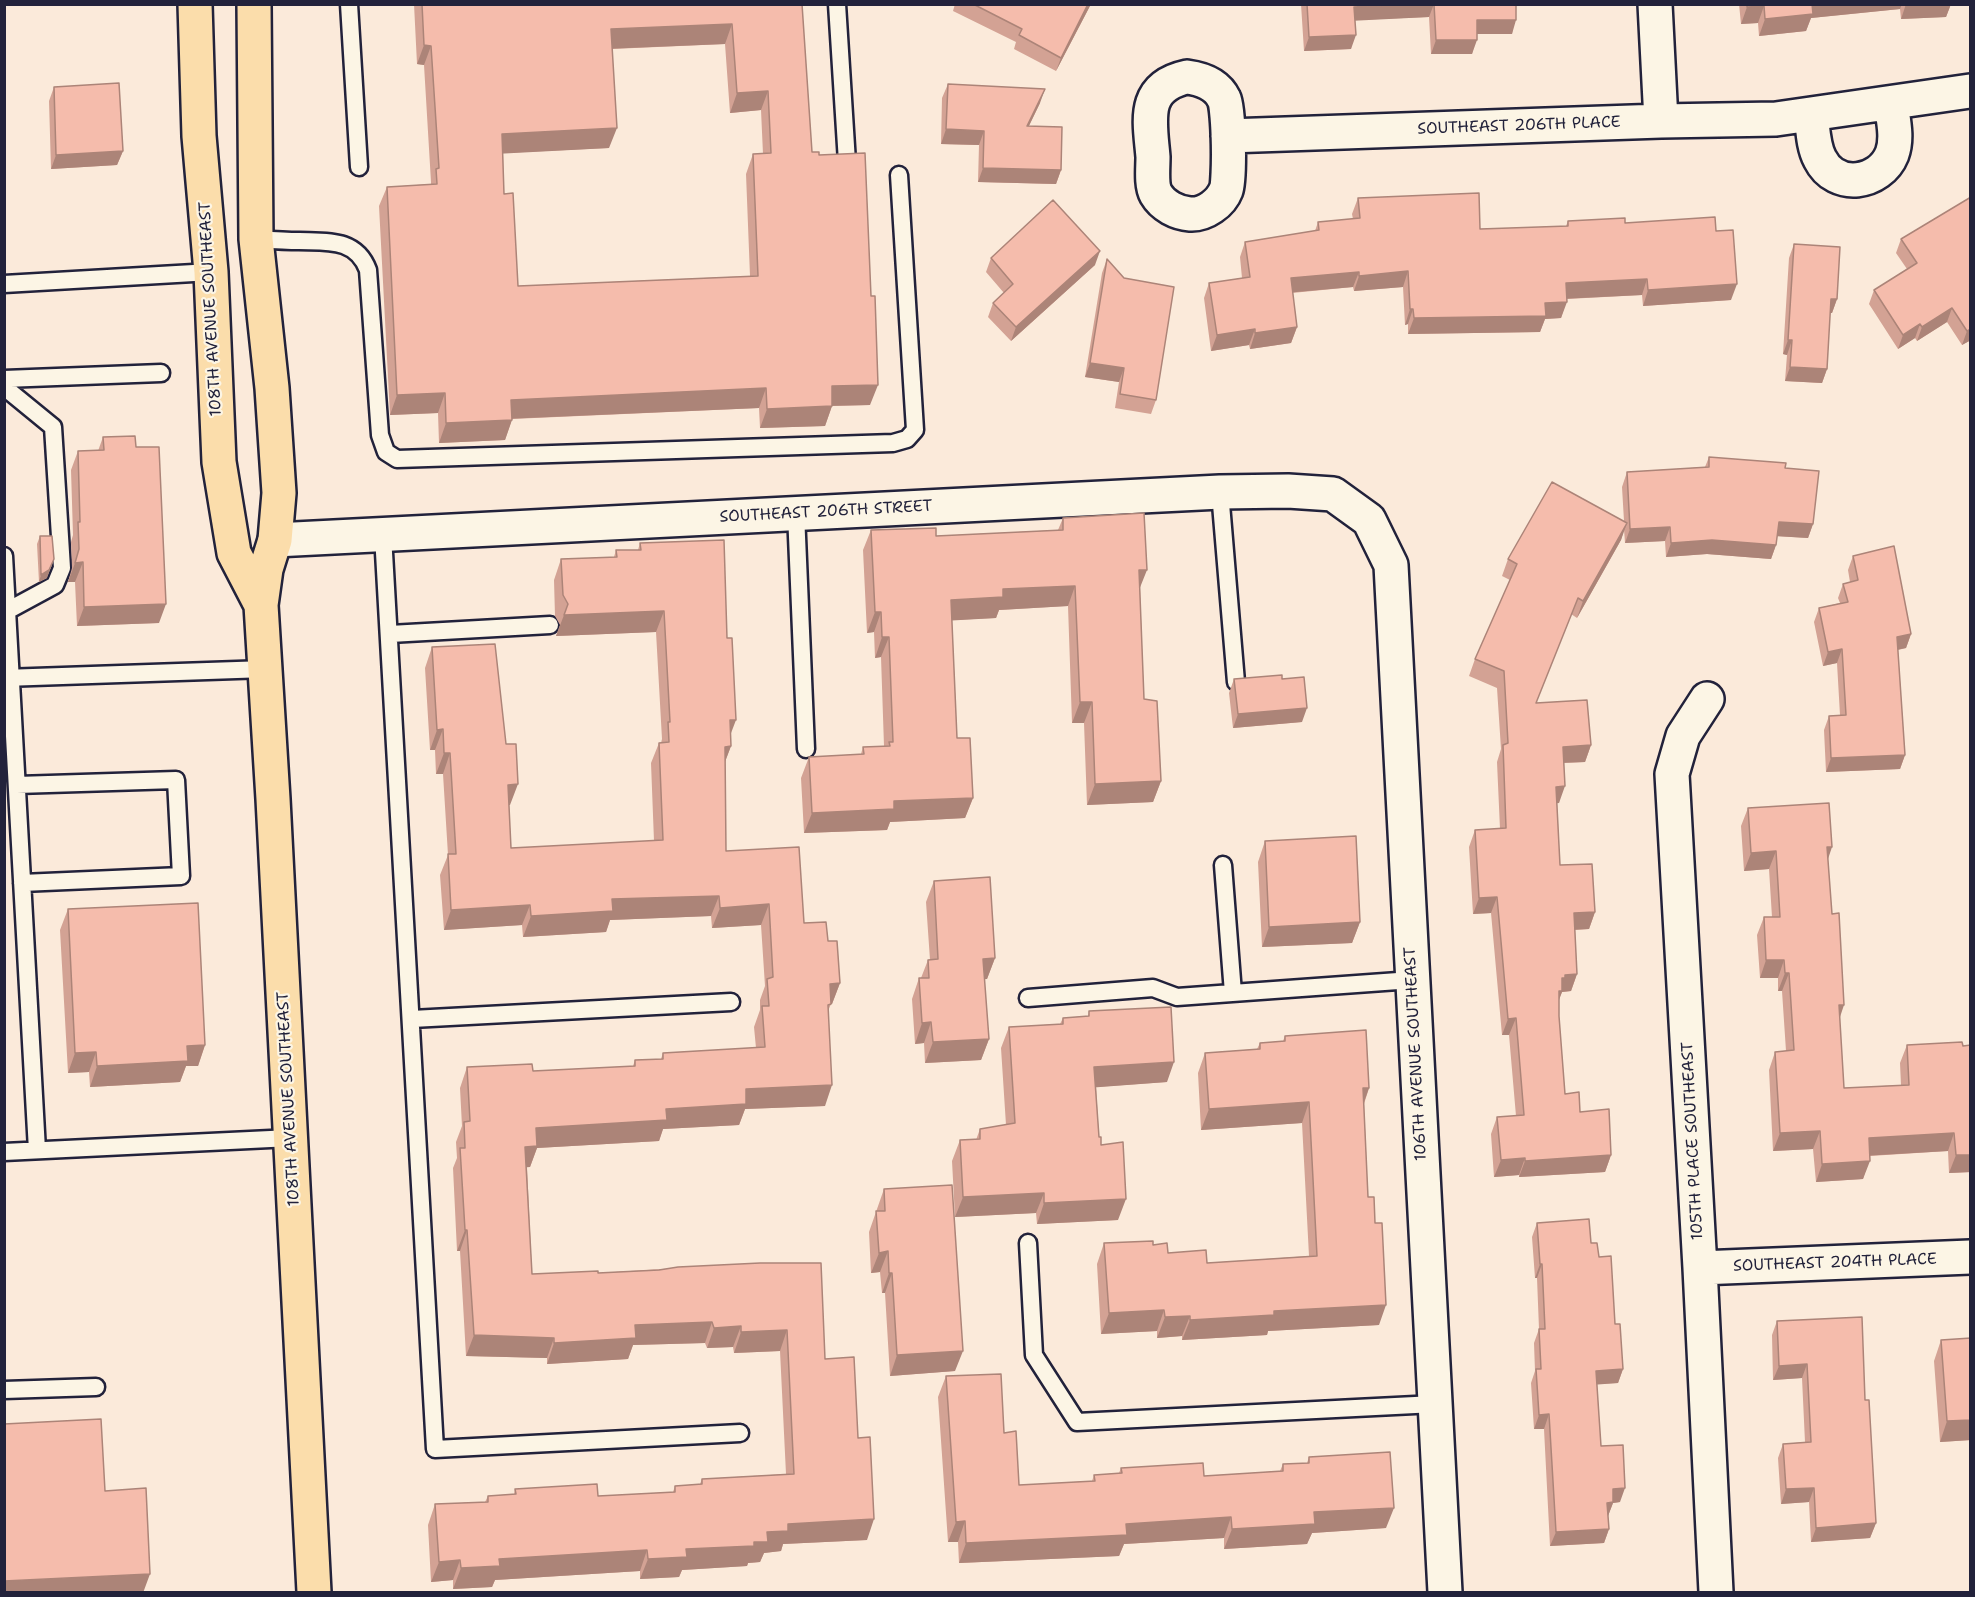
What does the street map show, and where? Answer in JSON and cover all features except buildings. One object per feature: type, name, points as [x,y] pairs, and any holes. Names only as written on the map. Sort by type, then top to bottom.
[{"type":"main road","name":"108TH AVENUE SOUTHEAST","points":[[195,4],[199,136],[211,272],[219,462],[234,553],[261,605]]},
{"type":"main road","name":"108TH AVENUE SOUTHEAST","points":[[254,4],[256,239],[272,388],[279,493],[275,540],[266,569],[261,605],[314,1593]]},
{"type":"street","points":[[1655,4],[1661,121]]},
{"type":"street","name":"SOUTHEAST 206TH PLACE","points":[[1228,136],[1776,119],[1971,91]]},
{"type":"street","points":[[1811,114],[1815,146],[1820,160],[1830,172],[1844,180],[1860,181],[1874,176],[1886,165],[1893,152],[1895,136],[1891,103]]},
{"type":"street","name":"SOUTHEAST 206TH STREET","points":[[275,540],[1220,492],[1288,491],[1333,494],[1369,520]]},
{"type":"street","name":"106TH AVENUE SOUTHEAST","points":[[1369,520],[1390,565],[1445,1593]]},
{"type":"street","name":"105TH PLACE SOUTHEAST","points":[[1707,699],[1683,736],[1672,774],[1716,1593]]},
{"type":"street","name":"SOUTHEAST 204TH PLACE","points":[[1700,1268],[1971,1257]]},
{"type":"lane","points":[[349,4],[359,167]]},
{"type":"lane","points":[[837,4],[847,162]]},
{"type":"lane","points":[[256,239],[335,241],[351,248],[363,258],[368,270],[380,435],[386,452],[397,459],[893,443],[907,439],[915,430],[898,175]]},
{"type":"lane","points":[[4,285],[211,272]]},
{"type":"lane","points":[[4,379],[161,373]]},
{"type":"lane","points":[[4,387],[53,427],[62,568],[55,585],[7,611]]},
{"type":"lane","points":[[1220,492],[1236,682]]},
{"type":"lane","points":[[796,513],[806,749]]},
{"type":"lane","points":[[384,535],[435,1449],[740,1433]]},
{"type":"lane","points":[[4,556],[8,678],[17,785],[37,1150]]},
{"type":"lane","points":[[390,634],[550,625]]},
{"type":"lane","points":[[8,678],[266,669]]},
{"type":"lane","points":[[17,785],[176,780],[181,876],[22,883]]},
{"type":"lane","points":[[1223,865],[1233,993]]},
{"type":"lane","points":[[1028,998],[1153,988],[1177,997],[1412,980]]},
{"type":"lane","points":[[412,1019],[731,1002]]},
{"type":"lane","points":[[4,1152],[291,1138]]},
{"type":"lane","points":[[1028,1243],[1034,1355],[1077,1422],[1435,1404]]},
{"type":"lane","points":[[4,1390],[96,1386]]}]
